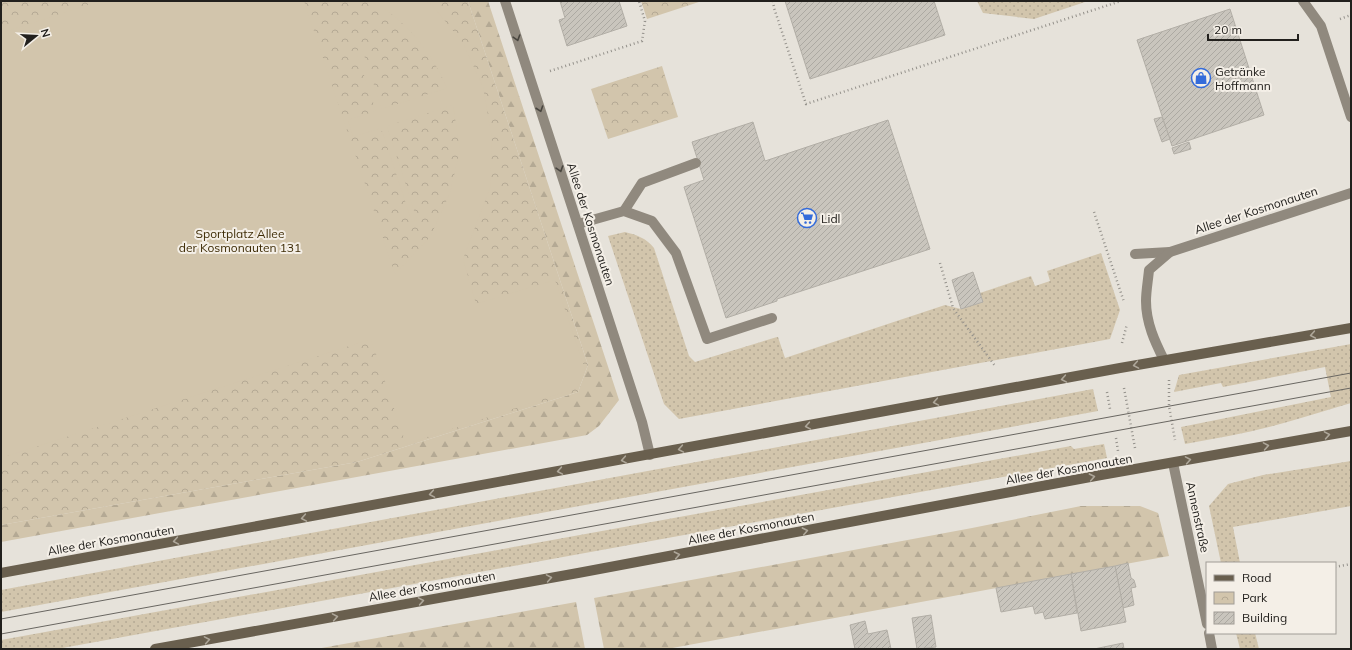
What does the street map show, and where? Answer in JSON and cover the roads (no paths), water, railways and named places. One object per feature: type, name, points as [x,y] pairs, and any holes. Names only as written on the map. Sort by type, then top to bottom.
[{"type":"main road","name":"Allee der Kosmonauten","points":[[1,573],[1164,360],[1351,328]]},
{"type":"main road","name":"Allee der Kosmonauten","points":[[155,649],[1351,431]]},
{"type":"street","name":"Allee der Kosmonauten","points":[[506,1],[642,422],[650,455]]},
{"type":"street","points":[[1304,1],[1320,26],[1351,117]]},
{"type":"street","points":[[624,211],[642,183],[696,163]]},
{"type":"street","name":"Allee der Kosmonauten","points":[[1164,360],[1151,332],[1146,302],[1149,270],[1170,252],[1351,193]]},
{"type":"street","points":[[578,224],[624,211],[652,221],[676,253],[707,339],[772,318]]},
{"type":"street","points":[[1135,254],[1170,252]]},
{"type":"street","name":"Annenstraße","points":[[1173,463],[1206,619]]},
{"type":"street","points":[[1209,634],[1212,649]]},
{"type":"tram line","points":[[1,619],[1351,373]]},
{"type":"tram line","points":[[1,634],[1351,388]]},
{"type":"place","name":"Getränke Hoffmann","points":[[1201,78]]},
{"type":"place","name":"Lidl","points":[[807,218]]},
{"type":"park label","name":"Sportplatz Allee der Kosmonauten 131","points":[[240,240]]}]
